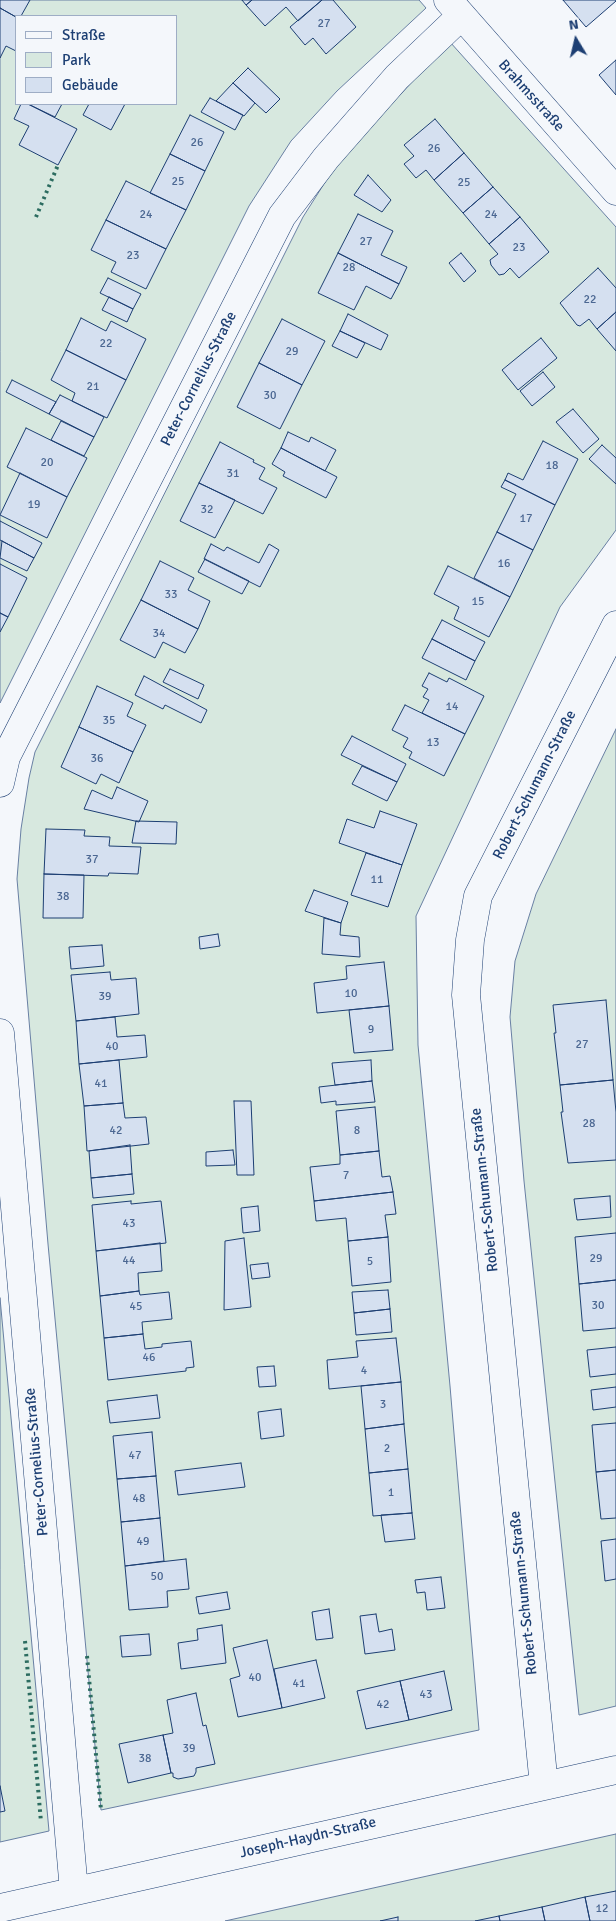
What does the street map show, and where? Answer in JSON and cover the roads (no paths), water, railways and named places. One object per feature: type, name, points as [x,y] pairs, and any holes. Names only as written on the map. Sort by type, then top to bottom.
[{"type":"street","name":"Brahmsstraße","points":[[454,8],[616,191]]},
{"type":"street","name":"Peter-Cornelius-Straße","points":[[0,783],[6,757],[282,216],[326,158],[398,78],[454,8]]},
{"type":"street","name":"Robert-Schumann-Straße","points":[[544,1786],[466,995],[470,940],[478,896],[616,625]]},
{"type":"street","name":"Peter-Cornelius-Straße","points":[[0,1033],[74,1891]]},
{"type":"street","name":"Joseph-Haydn-Straße","points":[[0,1908],[616,1770]]}]
